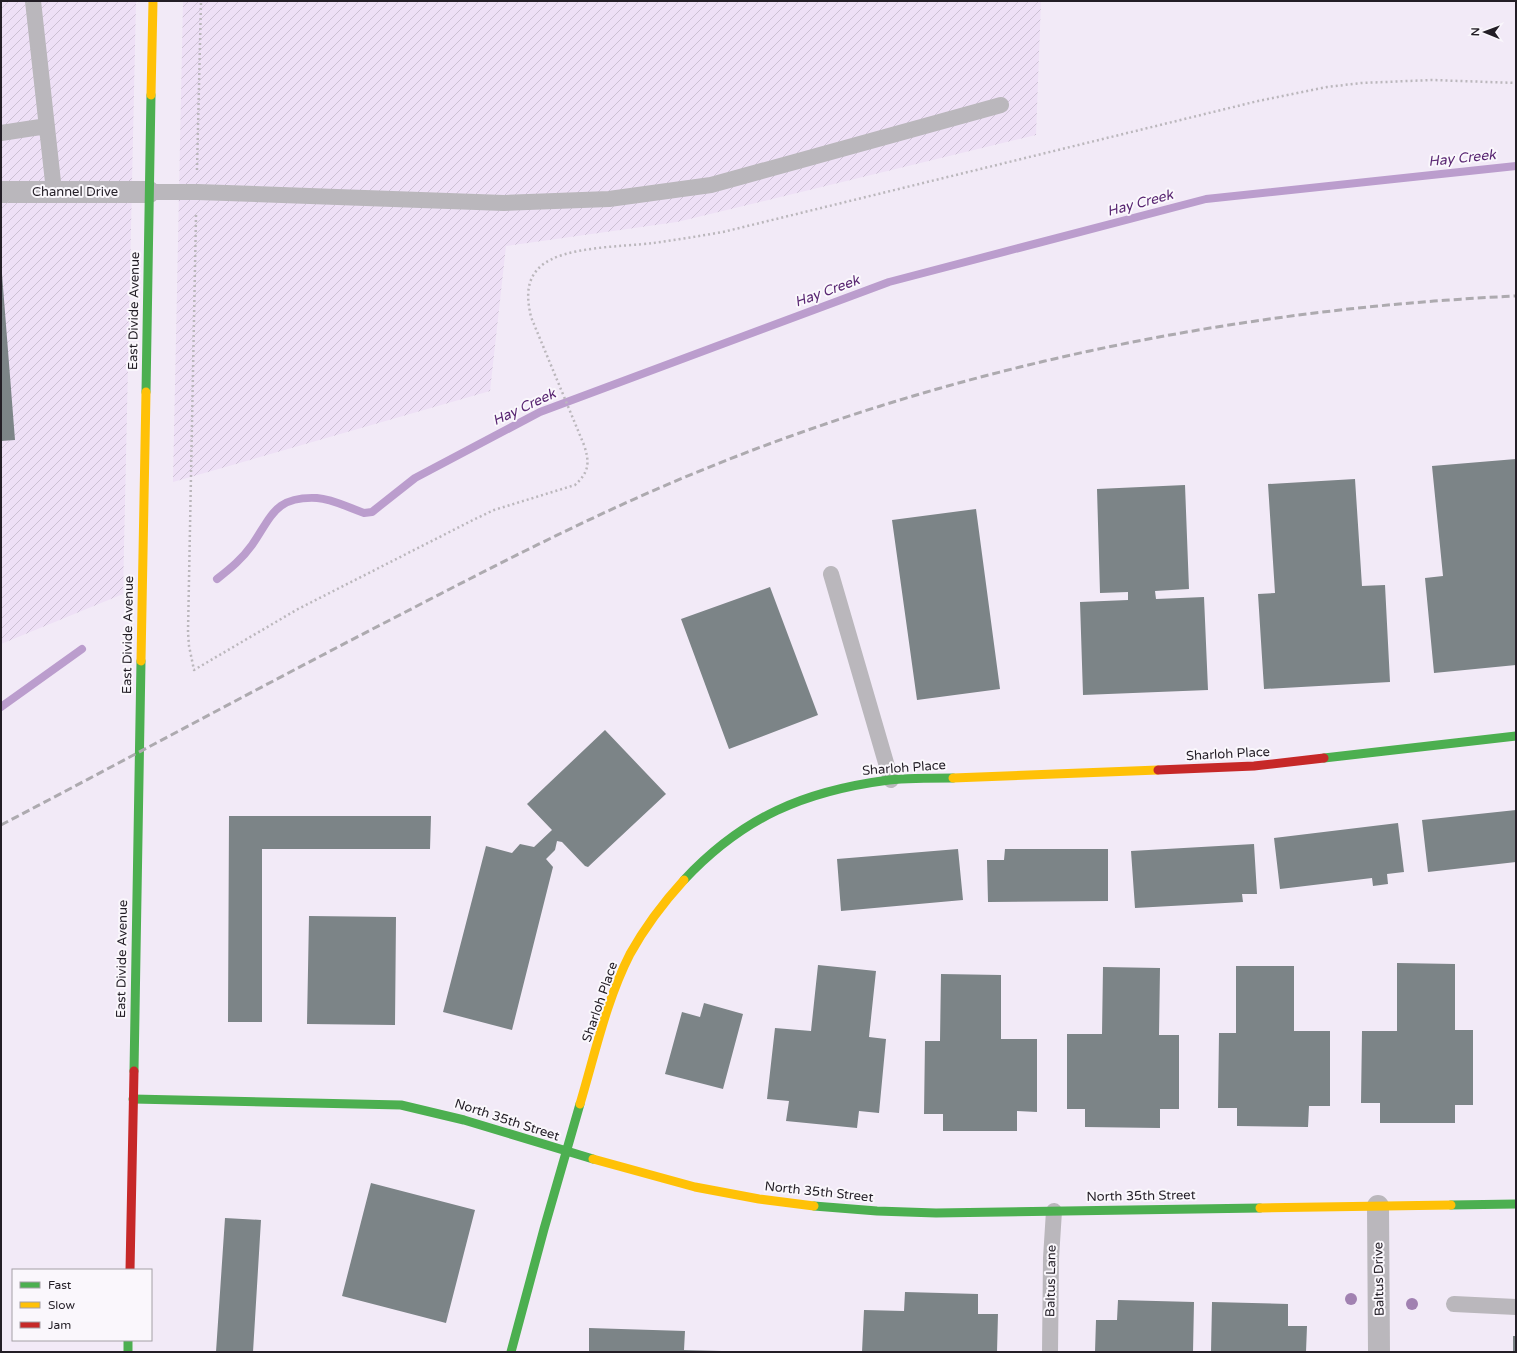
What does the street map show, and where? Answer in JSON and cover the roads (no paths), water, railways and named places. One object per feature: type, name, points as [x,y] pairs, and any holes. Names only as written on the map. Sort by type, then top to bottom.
[{"type":"street","name":"East Divide Avenue","points":[[130,1269],[153,1]]},
{"type":"street","name":"Channel Drive","points":[[1,192],[149,192]]},
{"type":"street","name":"Sharloh Place","points":[[511,1352],[566,1152],[616,989],[631,955],[648,924],[676,888],[706,858],[741,831],[776,810],[811,797],[849,786],[892,780],[1254,766],[1516,736]]},
{"type":"street","name":"North 35th Street","points":[[133,1099],[401,1105],[436,1111],[458,1117],[566,1152],[699,1188],[753,1198],[850,1210],[897,1213],[1516,1204]]},
{"type":"street","name":"Baltus Drive","points":[[1378,1206],[1380,1352]]},
{"type":"street","points":[[128,1341],[128,1352]]},
{"type":"lane","points":[[33,1],[54,191]]},
{"type":"lane","points":[[149,192],[196,192],[504,203],[609,199],[711,185],[1001,105]]},
{"type":"lane","points":[[1,133],[47,126]]},
{"type":"lane","points":[[831,574],[892,780]]},
{"type":"lane","name":"Baltus Lane","points":[[1050,1352],[1051,1258],[1054,1211]]},
{"type":"lane","points":[[1454,1304],[1516,1307]]},
{"type":"waterway","name":"Hay Creek","points":[[217,579],[244,555],[276,510],[283,504],[292,500],[317,498],[335,502],[364,513],[372,512],[415,478],[540,412],[889,282],[1206,199],[1516,166]]},
{"type":"waterway","name":"Hay Creek","points":[[1,707],[82,649]]},
{"type":"railway","points":[[1,825],[341,645],[547,540],[666,485],[804,431],[903,399],[1003,371],[1104,348],[1206,329],[1309,314],[1412,303],[1516,296]]}]
